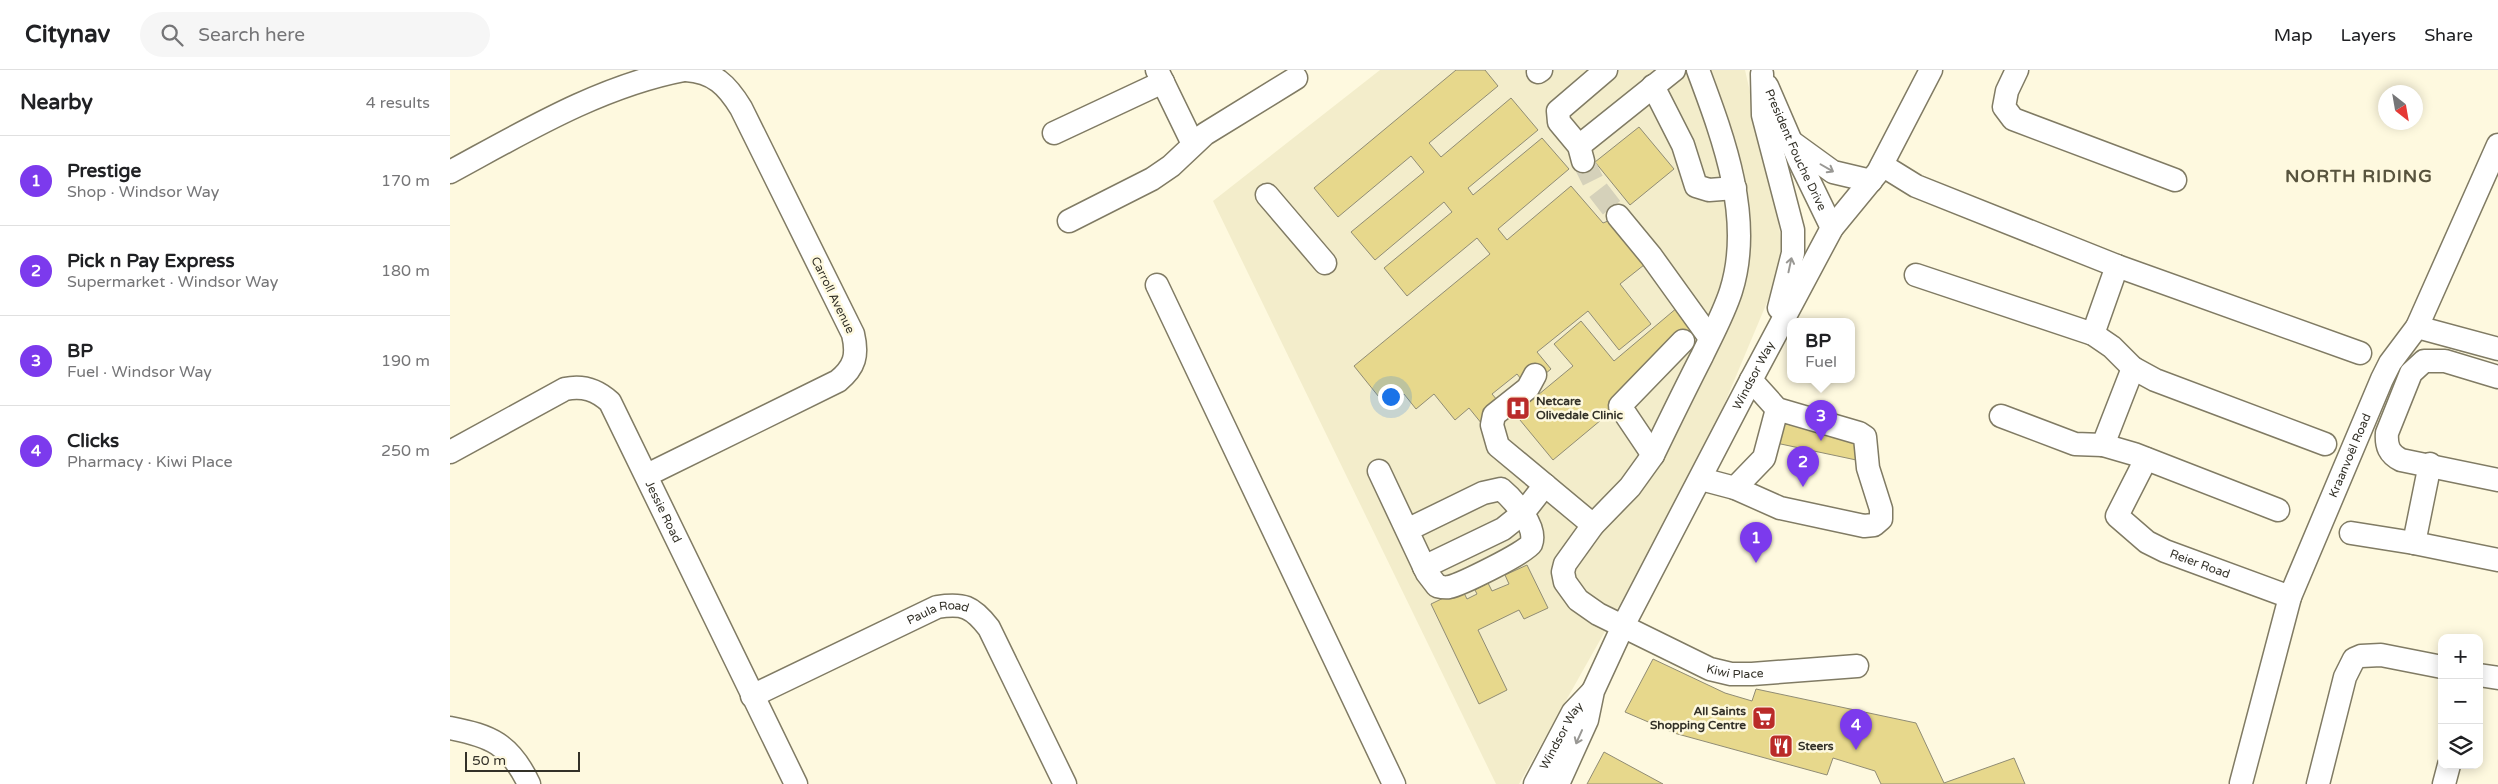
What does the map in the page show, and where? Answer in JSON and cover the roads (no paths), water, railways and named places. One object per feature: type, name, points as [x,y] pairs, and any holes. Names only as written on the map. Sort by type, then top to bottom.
[{"type":"street","name":"Carroll Avenue","points":[[450,172],[526,131],[632,83],[685,70],[700,71],[718,78],[730,90],[741,108],[853,334],[856,346],[855,361],[848,372],[838,381],[647,475]]},
{"type":"street","points":[[1606,70],[1558,111],[1562,127],[1581,154],[1653,86],[1674,70]]},
{"type":"street","name":"Kiwi Place","points":[[1698,70],[1724,140],[1735,188],[1738,232],[1737,260],[1731,290],[1710,338],[1653,455],[1630,487],[1592,525],[1564,564],[1565,582],[1569,589],[1587,607],[1710,669],[1731,674],[1752,674],[1856,666]]},
{"type":"street","name":"Windsor Way","points":[[1558,784],[1587,720],[1593,691],[1623,626],[1751,380],[1832,228],[1877,173],[1931,70]]},
{"type":"street","points":[[2017,70],[2005,99],[2004,107],[2013,119],[2175,180]]},
{"type":"street","points":[[1761,72],[1763,115],[1793,230],[1793,253],[1770,346]]},
{"type":"street","name":"President Fouche Drive","points":[[1761,72],[1790,140],[1832,228]]},
{"type":"street","points":[[1054,133],[1160,76],[1193,144]]},
{"type":"street","points":[[1069,221],[1152,179],[1171,166],[1193,144],[1221,123],[1296,78]]},
{"type":"street","points":[[1653,86],[1682,145],[1696,186],[1709,190],[1735,188]]},
{"type":"street","points":[[1790,140],[1834,172],[1877,173],[1916,186],[2117,266],[2360,353]]},
{"type":"street","name":"Kraanvoël Road","points":[[2241,783],[2290,597],[2382,379],[2390,362],[2416,327],[2498,145]]},
{"type":"street","points":[[1268,195],[1325,263]]},
{"type":"street","points":[[1618,216],[1651,256],[1710,338]]},
{"type":"street","points":[[2093,334],[2117,266]]},
{"type":"street","points":[[1916,275],[2093,334],[2112,347],[2133,368],[2155,380],[2325,444]]},
{"type":"street","points":[[1157,285],[1394,784]]},
{"type":"street","points":[[2416,327],[2498,349]]},
{"type":"street","points":[[1653,455],[1620,406],[1683,340]]},
{"type":"street","points":[[2498,377],[2433,360],[2418,365],[2412,373],[2387,433],[2386,443],[2394,457],[2401,460],[2430,464],[2498,480]]},
{"type":"street","points":[[2103,445],[2133,368]]},
{"type":"street","points":[[1536,375],[1528,388],[1494,415],[1492,426],[1498,446],[1592,525]]},
{"type":"street","points":[[1701,479],[1735,488],[1780,508],[1870,526],[1879,523],[1881,510],[1868,468],[1865,436],[1777,409],[1751,380]]},
{"type":"street","name":"Jessie Road","points":[[450,452],[564,389],[580,387],[596,391],[610,402],[796,784]]},
{"type":"street","points":[[1735,488],[1764,458],[1777,409]]},
{"type":"street","points":[[2001,416],[2075,444],[2103,445],[2146,458],[2278,510]]},
{"type":"street","name":"Reier Road","points":[[2146,458],[2117,516],[2147,542],[2165,551],[2290,597]]},
{"type":"street","points":[[2414,542],[2430,464]]},
{"type":"street","points":[[1379,471],[1424,567],[1437,586],[1449,587],[1524,552],[1530,546],[1532,539],[1523,513],[1510,496],[1501,489],[1492,489],[1407,530]]},
{"type":"street","points":[[1424,567],[1503,529],[1523,513],[1545,484]]},
{"type":"street","points":[[2351,533],[2414,542],[2498,560]]},
{"type":"street","name":"Paula Road","points":[[752,696],[937,607],[966,606],[979,615],[989,628],[1065,784]]},
{"type":"street","points":[[2318,784],[2345,677],[2354,659],[2361,656],[2381,655],[2438,666]]},
{"type":"street","points":[[2483,676],[2498,678]]},
{"type":"street","name":"Windsor Way","points":[[1535,784],[1573,712],[1593,691]]},
{"type":"street","points":[[450,728],[492,738],[508,749],[529,784]]},
{"type":"street","points":[[2444,784],[2448,769]]},
{"type":"tunnel","points":[[1583,161],[1597,189],[1618,216]]},
{"type":"place","name":"Netcare Olivedale Clinic","points":[[1518,408]]},
{"type":"place","name":"BP","points":[[1821,441]]},
{"type":"place","name":"Pick n Pay Express","points":[[1803,487]]},
{"type":"place","name":"Prestige","points":[[1756,563]]},
{"type":"place","name":"All Saints Shopping Centre","points":[[1764,718]]},
{"type":"place","name":"Steers","points":[[1781,746]]},
{"type":"place","name":"Clicks","points":[[1856,750]]},
{"type":"district","name":"NORTH RIDING","points":[[2359,176]]}]
